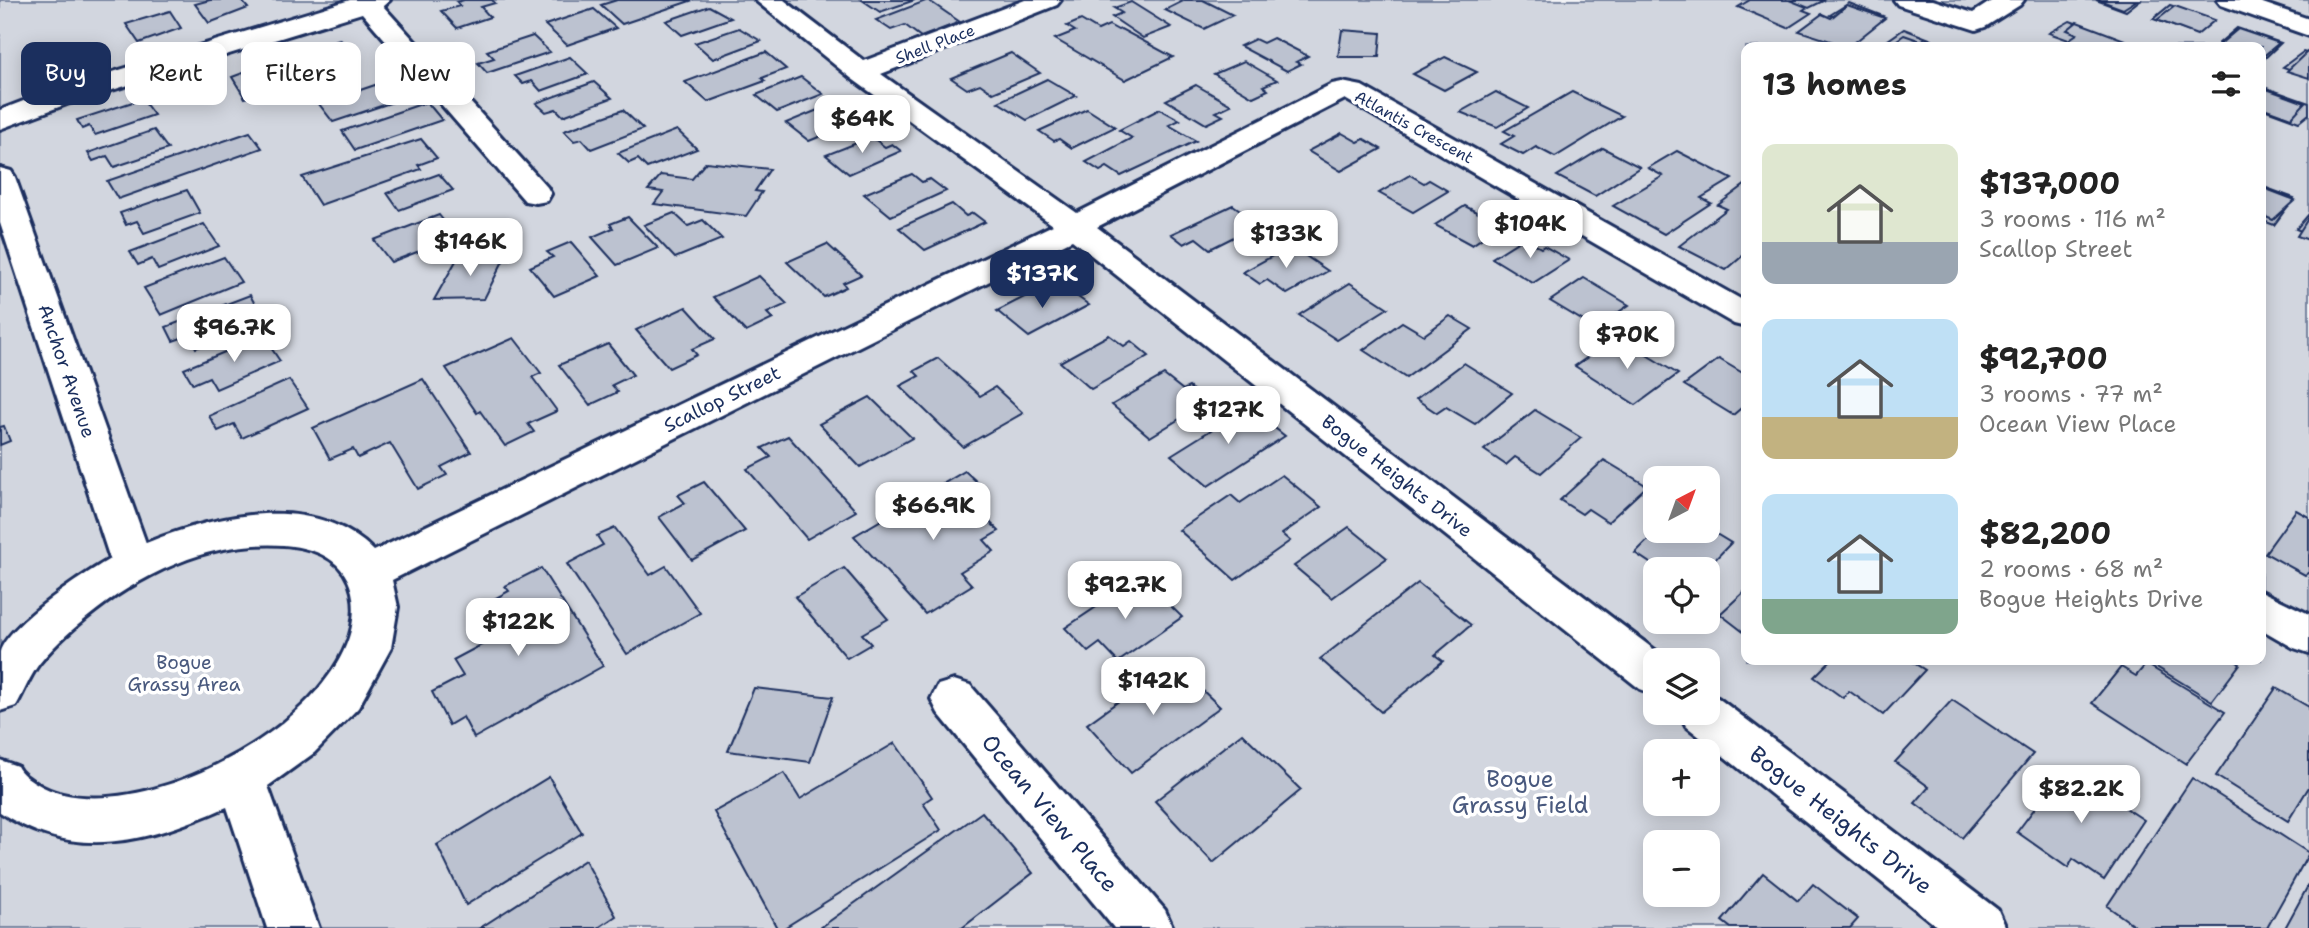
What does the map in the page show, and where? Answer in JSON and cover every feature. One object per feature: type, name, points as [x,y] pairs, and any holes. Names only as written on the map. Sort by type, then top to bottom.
[{"type":"street","name":"Bogue Heights Drive","points":[[768,0],[861,72],[1074,226],[1643,666]]},
{"type":"street","name":"Shell Place","points":[[861,72],[1048,0]]},
{"type":"street","points":[[1907,0],[1976,22],[2011,0]]},
{"type":"street","points":[[2230,0],[2309,27]]},
{"type":"street","points":[[0,120],[57,98],[369,1],[536,194]]},
{"type":"street","name":"Atlantis Crescent","points":[[1074,226],[1342,90],[1348,90],[1741,313]]},
{"type":"street","name":"Anchor Avenue","points":[[0,177],[133,566]]},
{"type":"street","name":"Scallop Street","points":[[369,572],[1074,226]]},
{"type":"street","points":[[0,692],[12,650],[92,590],[133,566],[193,541],[251,529],[302,531],[343,545],[369,572],[377,607],[369,648],[342,694],[298,739],[241,778],[171,808],[100,821],[42,813],[2,788],[0,781]]},
{"type":"street","points":[[2266,611],[2309,635]]},
{"type":"street","name":"Ocean View Place","points":[[954,699],[1147,928]]},
{"type":"street","name":"Bogue Heights Drive","points":[[1719,725],[1980,928]]},
{"type":"street","points":[[241,778],[293,928]]},
{"type":"green space","points":[[0,0],[2309,0],[2309,928],[0,928]]},
{"type":"building","points":[[210,0],[241,0],[248,8],[209,23],[195,4]]},
{"type":"building","points":[[492,0],[495,3],[481,7],[490,17],[457,28],[441,11],[460,6],[457,2]]},
{"type":"building","points":[[617,0],[693,0],[622,24],[601,5]]},
{"type":"building","points":[[862,0],[915,0],[880,12]]},
{"type":"building","points":[[928,0],[960,22],[921,37],[905,25],[891,30],[876,20]]},
{"type":"building","points":[[1185,0],[1203,0],[1233,15],[1204,29],[1165,10]]},
{"type":"building","points":[[1750,0],[1818,0],[1803,10],[1811,13],[1788,28],[1738,7]]},
{"type":"building","points":[[1789,0],[1825,0],[1809,8]]},
{"type":"building","points":[[2096,0],[2140,0],[2126,11]]},
{"type":"building","points":[[2099,0],[2137,0],[2123,9]]},
{"type":"building","points":[[1131,2],[1171,27],[1143,38],[1112,17],[1122,13],[1114,8]]},
{"type":"building","points":[[1849,3],[1883,16],[1865,30],[1830,15]]},
{"type":"building","points":[[1847,5],[1885,18],[1855,42],[1833,42],[1799,31],[1822,14],[1831,18]]},
{"type":"building","points":[[2170,5],[2213,20],[2193,33],[2153,19]]},
{"type":"building","points":[[709,6],[731,18],[682,35],[666,21]]},
{"type":"building","points":[[2175,6],[2215,20],[2197,35],[2157,20]]},
{"type":"building","points":[[594,9],[616,28],[567,45],[545,25]]},
{"type":"building","points":[[170,11],[181,28],[138,42],[126,24]]},
{"type":"building","points":[[1081,20],[1098,30],[1109,25],[1121,29],[1173,57],[1125,80],[1055,39],[1075,31],[1067,26]]},
{"type":"building","points":[[2070,21],[2127,42],[2074,42],[2049,33]]},
{"type":"building","points":[[2077,22],[2130,42],[2073,42],[2068,40],[2077,34],[2067,30]]},
{"type":"building","points":[[739,28],[761,41],[713,59],[695,43]]},
{"type":"building","points":[[2237,28],[2281,43],[2266,57],[2266,42],[2220,42]]},
{"type":"building","points":[[1904,29],[1937,42],[1885,42]]},
{"type":"building","points":[[2238,29],[2279,43],[2266,54],[2266,42],[2223,42]]},
{"type":"building","points":[[1342,30],[1381,33],[1379,57],[1338,57]]},
{"type":"building","points":[[1904,35],[1932,42],[1894,42]]},
{"type":"building","points":[[533,36],[550,52],[487,73],[478,63],[494,58],[487,51]]},
{"type":"building","points":[[1273,38],[1308,56],[1296,62],[1301,64],[1287,71],[1240,46],[1255,39],[1263,43]]},
{"type":"building","points":[[766,52],[786,69],[762,78],[765,81],[708,102],[685,82]]},
{"type":"building","points":[[2303,52],[2309,54],[2309,76],[2283,67]]},
{"type":"building","points":[[2307,52],[2309,78],[2287,71]]},
{"type":"building","points":[[1011,53],[1040,73],[993,93],[980,84],[967,89],[951,78]]},
{"type":"building","points":[[570,57],[588,74],[541,91],[532,81],[523,84],[515,76]]},
{"type":"building","points":[[1445,57],[1477,72],[1444,90],[1413,74]]},
{"type":"building","points":[[1244,61],[1277,80],[1263,86],[1268,90],[1253,97],[1214,74]]},
{"type":"building","points":[[241,74],[241,92],[232,77]]},
{"type":"building","points":[[801,77],[823,94],[777,112],[756,95]]},
{"type":"building","points":[[1047,79],[1076,96],[1027,120],[998,102]]},
{"type":"building","points":[[594,82],[612,98],[563,116],[556,109],[546,112],[536,103]]},
{"type":"building","points":[[375,85],[375,105],[384,105],[333,122],[320,105],[361,105],[361,90]]},
{"type":"building","points":[[1196,85],[1231,105],[1216,112],[1223,116],[1206,124],[1166,100]]},
{"type":"building","points":[[2266,88],[2309,103],[2309,114],[2299,122],[2266,110]]},
{"type":"building","points":[[2266,89],[2305,103],[2291,118],[2266,109]]},
{"type":"building","points":[[1496,92],[1528,108],[1497,127],[1460,112]]},
{"type":"building","points":[[1572,92],[1622,116],[1555,157],[1536,147],[1523,155],[1501,144],[1514,136],[1504,131]]},
{"type":"building","points":[[125,104],[146,105],[154,115],[95,135],[89,126],[82,129],[77,120]]},
{"type":"building","points":[[418,105],[430,105],[442,120],[355,150],[342,131]]},
{"type":"building","points":[[830,105],[841,114],[846,111],[858,121],[809,141],[786,123]]},
{"type":"building","points":[[1087,109],[1115,127],[1072,148],[1039,131]]},
{"type":"building","points":[[1160,109],[1180,120],[1169,125],[1196,141],[1121,176],[1107,167],[1100,171],[1086,162],[1132,138],[1119,130]]},
{"type":"building","points":[[623,110],[643,129],[591,149],[582,139],[574,141],[564,131]]},
{"type":"building","points":[[154,130],[168,149],[114,167],[107,156],[93,161],[88,153]]},
{"type":"building","points":[[677,130],[697,149],[647,168],[638,159],[629,163],[618,153]]},
{"type":"building","points":[[250,132],[262,148],[118,199],[107,181]]},
{"type":"building","points":[[1342,133],[1358,142],[1364,139],[1381,149],[1341,171],[1308,151]]},
{"type":"building","points":[[872,137],[885,147],[892,144],[901,151],[849,174],[826,155]]},
{"type":"building","points":[[421,139],[437,158],[418,165],[421,169],[320,205],[302,177]]},
{"type":"building","points":[[1603,148],[1640,167],[1595,196],[1557,176]]},
{"type":"building","points":[[1677,151],[1732,179],[1701,198],[1711,203],[1664,234],[1613,206],[1663,176],[1648,168]]},
{"type":"building","points":[[706,162],[770,169],[755,191],[762,192],[746,216],[654,204],[663,192],[648,190],[661,175],[692,179]]},
{"type":"building","points":[[439,174],[453,190],[399,210],[387,193]]},
{"type":"building","points":[[912,174],[922,182],[930,179],[946,191],[891,216],[864,194]]},
{"type":"building","points":[[1410,175],[1424,183],[1429,180],[1448,191],[1413,212],[1379,193]]},
{"type":"building","points":[[1741,188],[1741,257],[1726,270],[1679,246],[1727,209],[1718,205]]},
{"type":"building","points":[[2266,188],[2294,198],[2274,225],[2266,222]]},
{"type":"building","points":[[2266,189],[2295,200],[2273,220],[2266,217]]},
{"type":"building","points":[[187,190],[200,213],[144,233],[137,221],[126,225],[120,213]]},
{"type":"building","points":[[952,204],[966,216],[973,213],[985,222],[925,250],[899,228]]},
{"type":"building","points":[[1233,205],[1260,224],[1210,249],[1196,238],[1184,244],[1171,234]]},
{"type":"building","points":[[1465,206],[1501,225],[1472,245],[1435,225]]},
{"type":"building","points":[[674,213],[688,226],[703,220],[722,239],[675,258],[644,225]]},
{"type":"building","points":[[2309,214],[2309,234],[2296,229]]},
{"type":"building","points":[[439,215],[447,225],[455,222],[464,234],[391,262],[374,240]]},
{"type":"building","points":[[628,217],[658,248],[617,265],[592,237],[613,228],[610,224]]},
{"type":"building","points":[[2309,217],[2309,240],[2297,236]]},
{"type":"building","points":[[204,224],[219,246],[158,270],[152,259],[138,265],[130,252]]},
{"type":"building","points":[[1524,238],[1569,260],[1533,283],[1492,258]]},
{"type":"building","points":[[571,242],[600,276],[554,296],[530,267],[553,257],[547,252]]},
{"type":"building","points":[[827,244],[861,275],[843,283],[846,287],[824,297],[787,262]]},
{"type":"building","points":[[1291,246],[1328,271],[1287,294],[1267,280],[1260,284],[1243,272]]},
{"type":"building","points":[[506,255],[484,299],[434,300],[457,259]]},
{"type":"building","points":[[224,257],[241,282],[161,315],[144,288]]},
{"type":"building","points":[[759,276],[787,304],[767,313],[773,319],[746,332],[713,297]]},
{"type":"building","points":[[1584,278],[1629,305],[1595,328],[1550,301]]},
{"type":"building","points":[[1350,283],[1388,308],[1337,340],[1299,315]]},
{"type":"building","points":[[1050,284],[1064,295],[1071,292],[1089,305],[1029,337],[997,311]]},
{"type":"building","points":[[250,295],[264,321],[196,348],[190,335],[173,341],[166,327]]},
{"type":"building","points":[[686,307],[715,339],[692,349],[697,355],[669,368],[636,330]]},
{"type":"building","points":[[1450,316],[1472,329],[1406,378],[1363,350],[1402,322],[1424,335]]},
{"type":"building","points":[[1109,335],[1124,346],[1131,341],[1149,356],[1091,389],[1060,362]]},
{"type":"building","points":[[263,336],[280,361],[216,389],[209,377],[193,384],[184,369]]},
{"type":"building","points":[[1617,337],[1678,374],[1636,405],[1575,366]]},
{"type":"building","points":[[514,338],[541,373],[532,377],[557,411],[528,424],[534,432],[505,446],[480,411],[477,413],[446,368]]},
{"type":"building","points":[[608,344],[633,375],[612,385],[618,392],[590,405],[559,365]]},
{"type":"building","points":[[938,358],[980,396],[995,387],[1023,413],[963,447],[900,386],[919,376],[914,371]]},
{"type":"building","points":[[1719,359],[1741,372],[1741,408],[1733,415],[1684,385]]},
{"type":"building","points":[[1464,363],[1512,393],[1475,424],[1446,407],[1437,413],[1416,399]]},
{"type":"building","points":[[1164,375],[1183,390],[1189,387],[1207,402],[1150,437],[1112,405]]},
{"type":"building","points":[[423,379],[471,452],[441,467],[447,475],[418,489],[390,443],[358,458],[353,449],[330,459],[313,428]]},
{"type":"building","points":[[289,380],[308,408],[242,438],[234,424],[218,431],[209,416]]},
{"type":"building","points":[[870,397],[912,438],[860,467],[819,424]]},
{"type":"building","points":[[1248,407],[1285,436],[1208,486],[1171,455]]},
{"type":"building","points":[[1535,410],[1581,438],[1541,473],[1515,457],[1506,465],[1484,450]]},
{"type":"building","points":[[4,426],[10,441],[0,445],[0,427]]},
{"type":"building","points":[[788,436],[856,511],[807,539],[747,469],[771,457],[762,448]]},
{"type":"building","points":[[1604,460],[1643,484],[1643,490],[1608,522],[1588,509],[1582,514],[1560,500]]},
{"type":"building","points":[[965,471],[988,492],[970,503],[999,531],[984,540],[994,551],[960,572],[972,585],[925,614],[854,536]]},
{"type":"building","points":[[1282,475],[1321,507],[1282,534],[1290,541],[1235,580],[1179,530],[1231,495],[1240,503]]},
{"type":"building","points":[[704,482],[745,531],[692,560],[659,517],[685,503],[678,495]]},
{"type":"building","points":[[2296,510],[2309,517],[2309,572],[2305,575],[2266,552]]},
{"type":"building","points":[[1349,527],[1387,558],[1332,598],[1294,566]]},
{"type":"building","points":[[615,528],[650,575],[666,566],[700,613],[627,654],[567,564],[603,545],[597,536]]},
{"type":"building","points":[[1720,536],[1731,543],[1718,557],[1643,558],[1635,553],[1645,543],[1720,543]]},
{"type":"building","points":[[541,568],[603,666],[474,738],[463,717],[449,725],[432,692],[463,676],[453,660],[502,634],[485,604],[509,591],[505,586]]},
{"type":"building","points":[[844,568],[888,619],[862,634],[871,644],[847,658],[795,597]]},
{"type":"building","points":[[1141,577],[1182,617],[1118,662],[1100,643],[1088,652],[1065,628]]},
{"type":"building","points":[[1418,583],[1471,625],[1435,655],[1443,661],[1381,712],[1320,659]]},
{"type":"building","points":[[1741,595],[1741,630],[1720,614]]},
{"type":"building","points":[[1173,662],[1220,707],[1131,773],[1087,724]]},
{"type":"building","points":[[1826,665],[1917,665],[1925,670],[1883,715],[1849,691],[1843,698],[1814,677]]},
{"type":"building","points":[[2148,665],[2225,712],[2186,764],[2092,703],[2121,667],[2136,676]]},
{"type":"building","points":[[2153,665],[2239,665],[2212,701]]},
{"type":"building","points":[[754,688],[833,697],[810,762],[728,751]]},
{"type":"building","points":[[2276,688],[2309,707],[2309,787],[2288,821],[2216,776]]},
{"type":"building","points":[[1952,700],[2033,754],[1962,838],[1915,803],[1929,787],[1895,762]]},
{"type":"building","points":[[1242,733],[1301,790],[1213,863],[1155,801]]},
{"type":"building","points":[[895,743],[932,797],[923,803],[941,830],[784,928],[777,928],[714,812],[784,773],[800,799]]},
{"type":"building","points":[[2065,768],[2144,820],[2104,880],[2073,859],[2068,868],[2017,832]]},
{"type":"building","points":[[549,777],[582,833],[466,905],[437,845]]},
{"type":"building","points":[[2192,778],[2309,853],[2267,928],[2138,928],[2107,906]]},
{"type":"building","points":[[982,812],[1033,873],[962,928],[820,928]]},
{"type":"building","points":[[585,860],[616,916],[598,928],[480,928]]},
{"type":"building","points":[[1763,873],[1798,901],[1813,884],[1858,919],[1850,928],[1731,928],[1722,921]]},
{"type":"building","points":[[2309,884],[2309,928],[2285,928]]},
{"type":"park label","name":"Bogue Grassy Area","points":[[184,673]]},
{"type":"park label","name":"Bogue Grassy Field","points":[[1520,792]]}]
